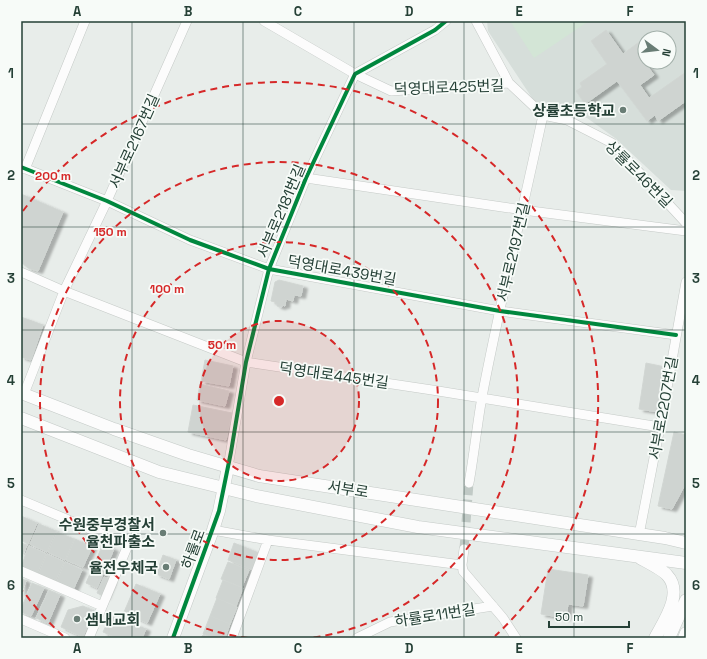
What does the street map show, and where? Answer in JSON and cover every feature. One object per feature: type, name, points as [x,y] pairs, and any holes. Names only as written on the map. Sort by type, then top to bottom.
[{"type":"main road","name":"서부로","points":[[23,394],[114,429],[188,455],[259,476],[665,538],[686,543]]},
{"type":"main road","name":"서부로","points":[[21,418],[159,472],[256,496],[418,527],[686,563]]},
{"type":"main road","name":"하률로","points":[[173,638],[213,530],[219,511],[228,467]]},
{"type":"main road","points":[[636,556],[667,575],[674,589],[670,607],[655,638]]},
{"type":"main road","points":[[669,638],[686,600]]},
{"type":"main road","points":[[684,638],[686,633]]},
{"type":"street","points":[[23,168],[85,21]]},
{"type":"street","name":"서부로2167번길","points":[[23,394],[64,291],[107,201],[187,21]]},
{"type":"street","name":"덕영대로425번길","points":[[264,21],[355,74],[391,91],[509,83],[543,115]]},
{"type":"street","points":[[355,74],[435,30],[446,21]]},
{"type":"street","points":[[476,21],[509,83]]},
{"type":"street","name":"서부로2181번길","points":[[228,467],[246,362],[269,269],[306,178],[355,74]]},
{"type":"street","name":"서부로2197번길","points":[[469,484],[475,453],[482,398],[543,115]]},
{"type":"street","name":"상률로46번길","points":[[543,115],[567,120],[612,143],[686,223]]},
{"type":"street","name":"덕영대로439번길","points":[[23,168],[107,201],[190,240],[269,269],[500,311],[676,335]]},
{"type":"street","points":[[306,178],[523,210],[686,231]]},
{"type":"street","name":"덕영대로445번길","points":[[21,272],[64,291],[246,362],[660,427]]},
{"type":"street","name":"서부로2207번길","points":[[639,535],[686,282]]},
{"type":"street","points":[[21,500],[128,545],[89,638]]},
{"type":"street","points":[[213,530],[268,540],[462,565]]},
{"type":"street","points":[[232,638],[268,540]]},
{"type":"street","points":[[464,549],[462,565],[463,571],[503,618],[516,638]]},
{"type":"street","points":[[21,571],[102,606]]},
{"type":"street","name":"하률로11번길","points":[[356,638],[390,622],[493,606]]},
{"type":"street","points":[[21,620],[65,638]]},
{"type":"shaded area","name":"상률초등학교","points":[[487,21],[686,21],[686,191],[671,190],[615,138],[587,118],[534,101],[488,31]]},
{"type":"green space","points":[[510,21],[589,21],[534,58]]},
{"type":"building","points":[[606,30],[623,54],[637,44],[637,70],[650,70],[654,75],[640,85],[649,98],[686,72],[686,101],[658,121],[655,115],[647,121],[617,81],[585,104],[576,91],[582,87],[580,83],[607,64],[591,41]]},
{"type":"building","points":[[21,194],[63,212],[38,271],[28,268],[21,262]]},
{"type":"building","points":[[279,280],[303,286],[301,296],[294,295],[293,301],[286,299],[285,306],[277,306],[275,302],[271,301],[275,282]]},
{"type":"building","points":[[21,317],[43,325],[31,360],[21,357]]},
{"type":"building","points":[[205,360],[233,366],[229,386],[201,381]]},
{"type":"building","points":[[646,363],[665,367],[658,412],[639,409]]},
{"type":"building","points":[[200,384],[229,391],[225,406],[197,400]]},
{"type":"building","points":[[193,405],[232,413],[226,440],[188,432]]},
{"type":"building","points":[[674,432],[686,435],[686,483],[672,509],[658,506]]},
{"type":"building","points":[[21,516],[37,523],[28,544],[21,540]]},
{"type":"building","points":[[39,524],[56,531],[47,552],[30,544]]},
{"type":"building","points":[[57,532],[74,539],[65,560],[48,552]]},
{"type":"building","points":[[75,539],[92,547],[83,567],[66,560]]},
{"type":"building","points":[[21,543],[27,545],[21,559]]},
{"type":"building","points":[[234,543],[259,553],[253,570],[228,560]]},
{"type":"building","points":[[103,544],[114,549],[97,588],[86,583]]},
{"type":"building","points":[[29,546],[46,554],[37,574],[21,567]]},
{"type":"building","points":[[47,554],[64,562],[55,582],[38,575]]},
{"type":"building","name":"율전우체국","points":[[163,555],[176,560],[169,579],[156,574]]},
{"type":"building","points":[[65,562],[82,570],[73,590],[56,583]]},
{"type":"building","points":[[228,562],[249,570],[242,587],[221,579]]},
{"type":"building","points":[[548,569],[588,575],[583,606],[568,604],[566,618],[541,614]]},
{"type":"building","points":[[104,577],[112,580],[105,597],[97,593]]},
{"type":"building","points":[[21,578],[26,581],[21,593]]},
{"type":"building","points":[[223,580],[243,588],[236,606],[216,598]]},
{"type":"building","points":[[32,583],[44,588],[31,616],[21,612],[21,609]]},
{"type":"building","points":[[136,584],[160,594],[147,623],[124,612]]},
{"type":"building","points":[[49,590],[60,595],[48,623],[36,618]]},
{"type":"building","points":[[217,598],[237,607],[230,624],[210,616]]},
{"type":"building","name":"샘내교회","points":[[83,606],[94,611],[83,637],[61,627],[68,610]]},
{"type":"building","points":[[111,615],[146,629],[142,638],[117,638],[103,632]]},
{"type":"building","points":[[210,616],[230,624],[225,638],[213,638],[203,634]]},
{"type":"building","points":[[203,635],[211,638],[201,638]]},
{"type":"tunnel","points":[[464,549],[469,483]]},
{"type":"cycle path","points":[[173,638],[219,511],[231,452],[246,362],[269,269],[306,178],[355,74],[435,30],[446,21]]},
{"type":"cycle path","points":[[21,167],[107,201],[190,240],[269,269],[500,311],[676,335]]},
{"type":"place","name":"상률초등학교","points":[[623,110]]},
{"type":"place","name":"수원중부경찰서 율천파출소","points":[[163,533]]},
{"type":"place","name":"율전우체국","points":[[166,567]]},
{"type":"place","name":"샘내교회","points":[[77,619]]}]
